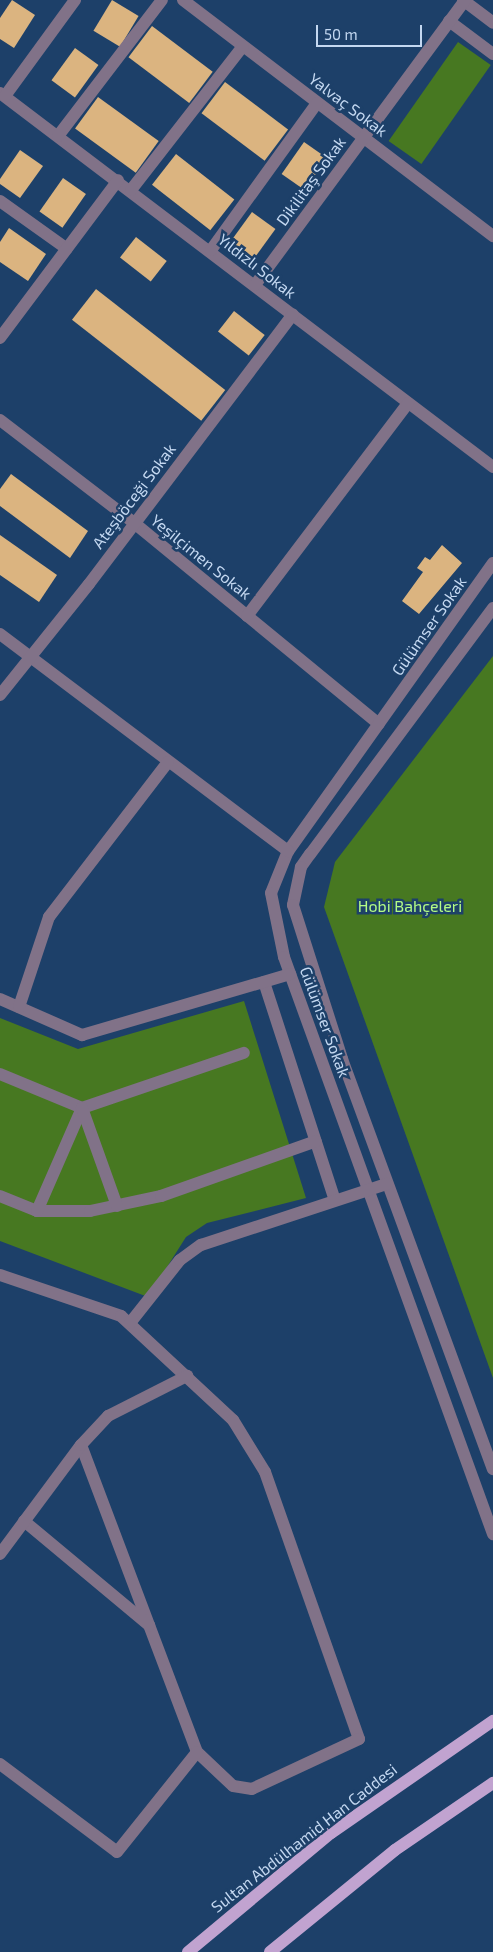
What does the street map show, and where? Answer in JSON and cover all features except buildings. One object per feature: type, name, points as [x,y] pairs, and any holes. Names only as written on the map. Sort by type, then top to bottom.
[{"type":"main road","name":"Sultan Abdülhamid Han Caddesi","points":[[188,1952],[331,1832],[493,1721]]},
{"type":"main road","points":[[270,1952],[395,1850],[487,1790],[493,1783]]},
{"type":"street","points":[[2,95],[75,0]]},
{"type":"street","points":[[58,136],[162,0]]},
{"type":"street","name":"Yalvaç Sokak","points":[[183,0],[493,236]]},
{"type":"street","points":[[464,0],[493,22]]},
{"type":"street","name":"Dikilitaş Sokak","points":[[255,285],[464,0]]},
{"type":"street","points":[[449,21],[493,54]]},
{"type":"street","points":[[131,190],[243,46]]},
{"type":"street","name":"Yıldızlı Sokak","points":[[2,95],[211,250],[493,467]]},
{"type":"street","points":[[211,250],[318,103]]},
{"type":"street","points":[[0,338],[118,180]]},
{"type":"street","points":[[0,201],[67,249]]},
{"type":"street","name":"Ateşböceği Sokak","points":[[0,695],[29,656],[89,584],[133,522],[293,314]]},
{"type":"street","points":[[247,616],[408,403]]},
{"type":"street","name":"Yeşilçimen Sokak","points":[[0,420],[133,522],[379,724]]},
{"type":"street","name":"Gülümser Sokak","points":[[493,563],[288,852],[272,893],[290,974],[493,1534]]},
{"type":"street","points":[[493,608],[338,813],[301,868],[296,884],[294,905],[305,950],[387,1184],[493,1469]]},
{"type":"street","points":[[0,634],[288,852]]},
{"type":"street","points":[[18,1007],[49,917],[168,762]]},
{"type":"street","points":[[0,999],[82,1035],[290,974]]},
{"type":"street","points":[[264,982],[335,1200]]},
{"type":"street","points":[[0,1074],[82,1108],[244,1053]]},
{"type":"street","points":[[82,1108],[117,1206]]},
{"type":"street","points":[[37,1211],[82,1108]]},
{"type":"street","points":[[0,1196],[37,1211],[90,1211],[161,1196],[316,1141]]},
{"type":"street","points":[[130,1323],[180,1260],[201,1245],[387,1184]]},
{"type":"street","points":[[0,1275],[121,1316],[233,1420],[264,1472],[359,1739],[252,1789],[233,1786],[196,1752],[81,1445]]},
{"type":"street","points":[[0,1554],[81,1445],[108,1416],[187,1376]]},
{"type":"street","points":[[24,1521],[149,1625]]},
{"type":"street","points":[[0,1764],[117,1852],[196,1752]]},
{"type":"green space","points":[[458,42],[491,65],[421,164],[389,141]]},
{"type":"green space","name":"Hobi Bahçeleri","points":[[493,656],[493,1378],[324,907],[335,862]]},
{"type":"green space","points":[[244,1001],[306,1198],[207,1223],[186,1237],[148,1297],[0,1241],[0,1018],[78,1049]]}]
